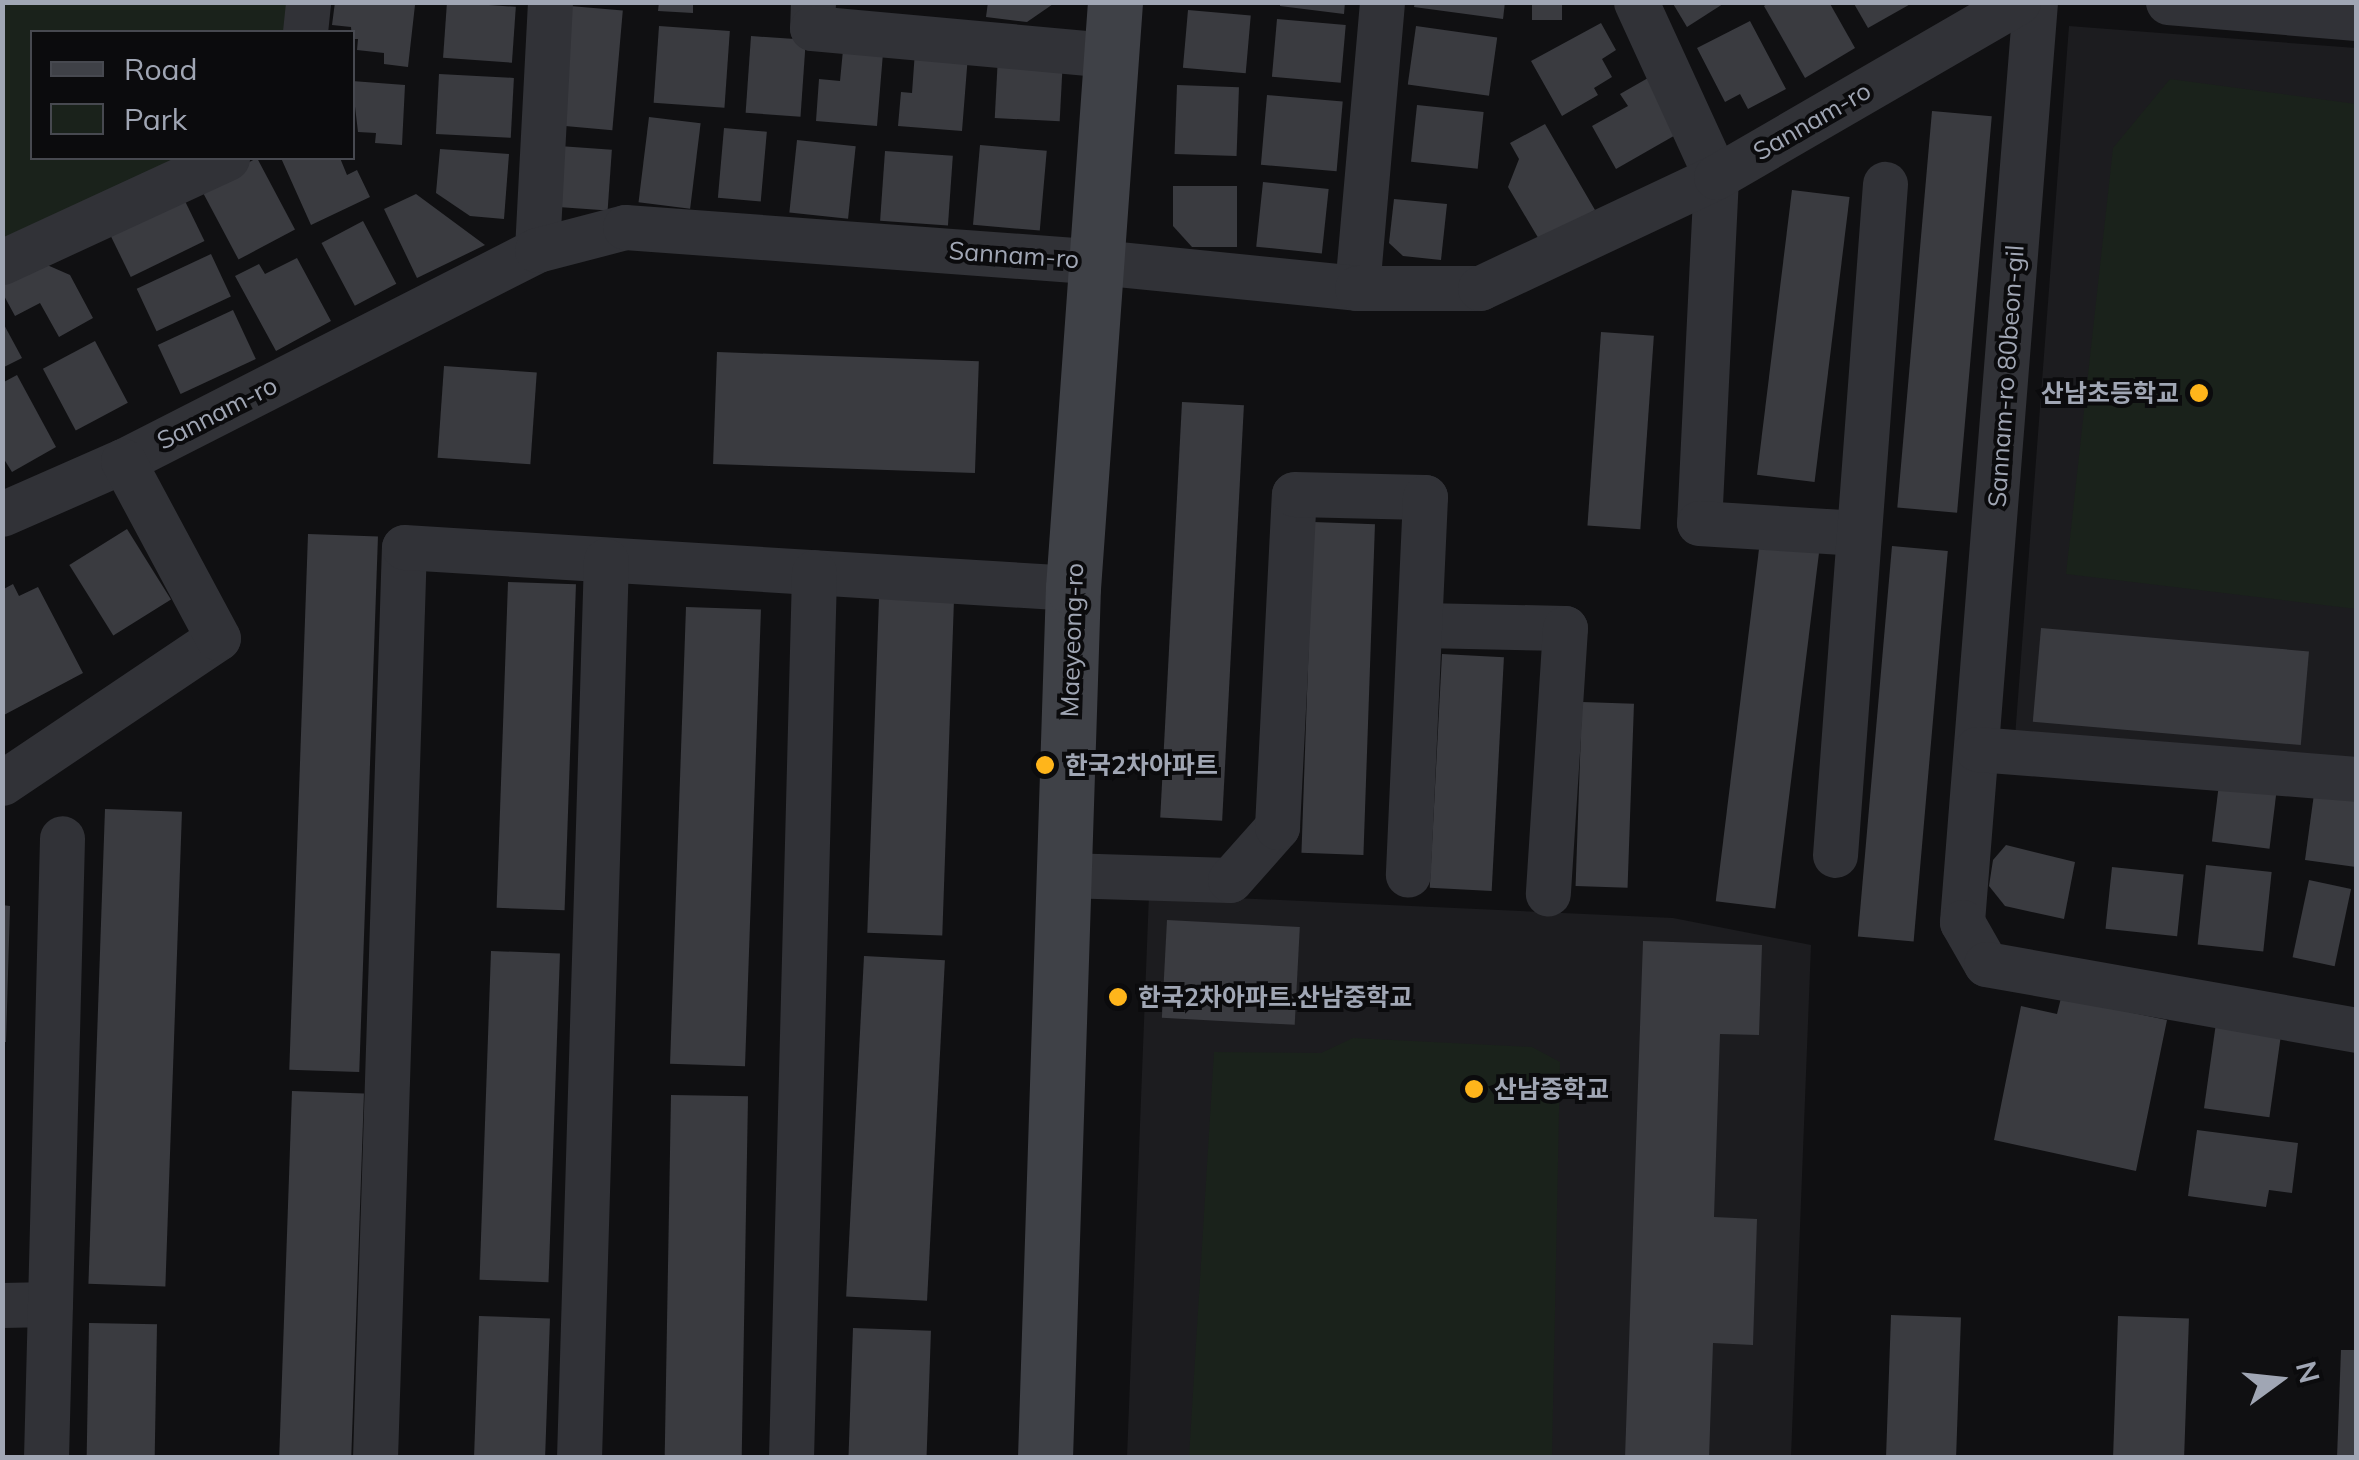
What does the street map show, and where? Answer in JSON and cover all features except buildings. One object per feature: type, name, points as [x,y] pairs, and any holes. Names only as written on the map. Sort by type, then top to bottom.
[{"type":"street","points":[[305,30],[308,2]]},
{"type":"street","points":[[538,250],[550,2]]},
{"type":"street","points":[[813,2],[812,28],[960,22],[1112,29]]},
{"type":"street","points":[[1357,288],[1382,2]]},
{"type":"street","points":[[1636,2],[1716,177],[1700,524],[1858,533]]},
{"type":"street","name":"Sannam-ro","points":[[2,514],[123,461],[538,250],[624,227],[1098,262],[1357,288],[1480,288],[1716,177],[2018,2]]},
{"type":"street","name":"Sannam-ro 80beon-gil","points":[[2035,2],[1962,922],[1986,964],[2356,1030]]},
{"type":"street","points":[[2168,2],[2285,7],[2356,18]]},
{"type":"street","name":"Maeyeong-ro","points":[[1045,1458],[1073,588],[1112,29]]},
{"type":"street","points":[[2,262],[223,160]]},
{"type":"street","points":[[1835,854],[1885,184]]},
{"type":"street","points":[[2,783],[218,638],[123,461]]},
{"type":"street","points":[[1064,875],[1230,880],[1277,827],[1294,494],[1424,497],[1422,625],[1408,875]]},
{"type":"street","points":[[375,1458],[404,547],[1073,588]]},
{"type":"street","points":[[579,1458],[606,560]]},
{"type":"street","points":[[791,1458],[814,572]]},
{"type":"street","points":[[1422,625],[1565,628],[1548,894]]},
{"type":"street","points":[[1977,749],[2356,779]]},
{"type":"street","points":[[46,1458],[62,838]]},
{"type":"street","points":[[2,1305],[50,1304]]},
{"type":"shaded area","name":"산남초등학교","points":[[2069,26],[2356,48],[2356,764],[2015,737]]},
{"type":"shaded area","name":"산남중학교","points":[[1149,894],[1673,918],[1811,945],[1791,1457],[1127,1458]]},
{"type":"green space","points":[[3,3],[299,4],[296,30],[30,30],[30,160],[201,160],[3,255]]},
{"type":"green space","points":[[2170,79],[2356,104],[2356,609],[2066,574],[2113,148]]},
{"type":"green space","points":[[1353,1038],[1532,1047],[1560,1062],[1552,1457],[1189,1457],[1214,1052],[1321,1053]]},
{"type":"place","name":"산남초등학교","points":[[2199,393]]},
{"type":"place","name":"한국2차아파트","points":[[1045,765]]},
{"type":"place","name":"한국2차아파트.산남중학교","points":[[1118,997]]},
{"type":"place","name":"산남중학교","points":[[1474,1089]]}]
